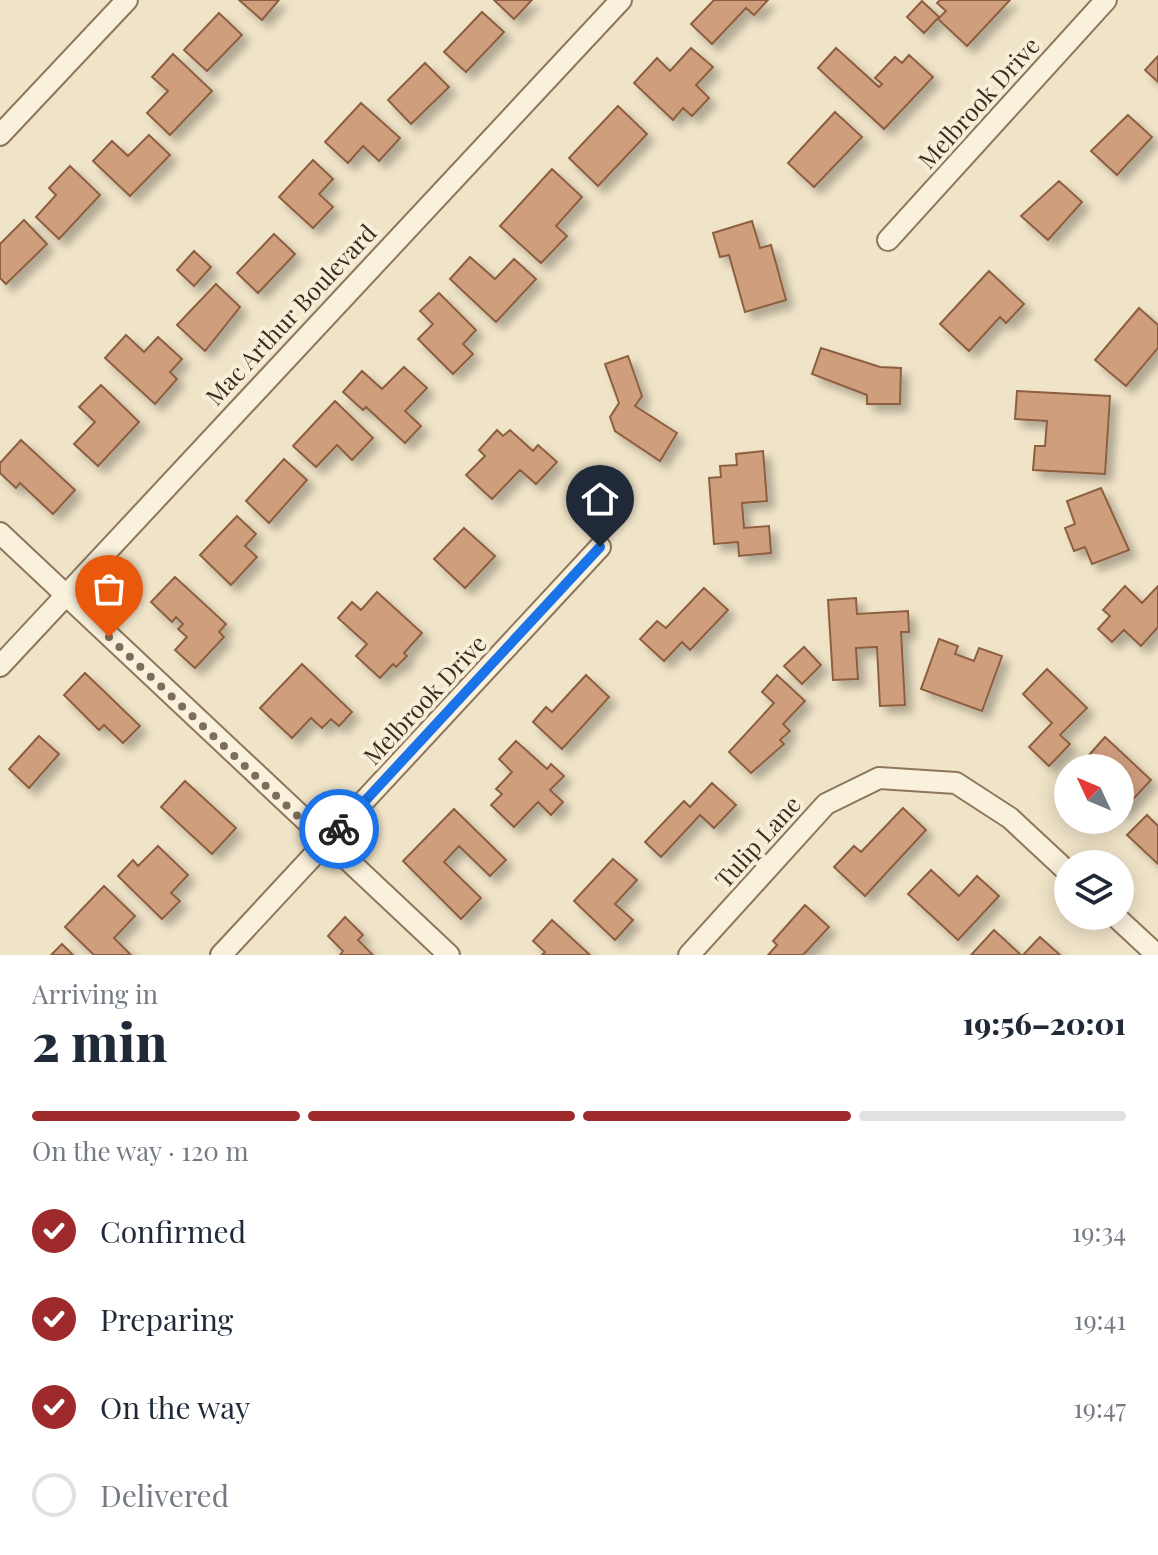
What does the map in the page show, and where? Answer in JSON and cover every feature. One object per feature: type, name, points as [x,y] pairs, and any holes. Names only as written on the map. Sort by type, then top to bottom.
[{"type":"street","points":[[0,135],[127,0]]},
{"type":"street","name":"Mac Arthur Boulevard","points":[[0,666],[621,0]]},
{"type":"street","name":"Melbrook Drive","points":[[888,240],[1106,0]]},
{"type":"street","points":[[0,533],[326,843],[449,955]]},
{"type":"street","name":"Melbrook Drive","points":[[221,955],[600,547]]},
{"type":"street","name":"Tulip Lane","points":[[689,955],[826,804],[879,778],[956,783],[1010,818],[1054,859]]},
{"type":"street","points":[[1130,930],[1157,955]]},
{"type":"building","points":[[239,0],[279,0],[262,20]]},
{"type":"building","points":[[494,0],[532,0],[514,19]]},
{"type":"building","points":[[714,0],[768,0],[754,15],[746,8],[712,44],[691,24]]},
{"type":"building","points":[[940,0],[1010,0],[967,46],[938,19],[946,11],[937,3]]},
{"type":"building","points":[[922,1],[939,17],[924,33],[907,17]]},
{"type":"building","points":[[482,12],[504,32],[466,72],[444,52]]},
{"type":"building","points":[[219,13],[242,35],[207,71],[184,50]]},
{"type":"building","points":[[691,48],[713,67],[696,85],[709,98],[692,116],[683,108],[673,120],[634,83],[657,58],[670,71]]},
{"type":"building","points":[[836,48],[879,87],[882,84],[875,78],[895,57],[902,63],[909,55],[933,77],[884,129],[818,68]]},
{"type":"building","points":[[173,54],[212,91],[170,135],[147,113],[168,91],[152,77]]},
{"type":"building","points":[[1158,56],[1158,82],[1145,70]]},
{"type":"building","points":[[425,63],[449,87],[411,124],[388,100]]},
{"type":"building","points":[[361,103],[400,138],[379,161],[363,146],[348,163],[325,142]]},
{"type":"building","points":[[618,106],[647,134],[598,186],[569,158]]},
{"type":"building","points":[[835,112],[862,137],[814,187],[788,163]]},
{"type":"building","points":[[1128,115],[1152,137],[1117,175],[1091,151]]},
{"type":"building","points":[[149,135],[170,155],[130,196],[93,161],[112,141],[128,156]]},
{"type":"building","points":[[313,160],[333,179],[319,194],[333,207],[313,228],[279,197]]},
{"type":"building","points":[[70,166],[100,195],[59,239],[36,217],[56,195],[49,188]]},
{"type":"building","points":[[552,169],[582,197],[556,226],[567,236],[541,263],[500,226]]},
{"type":"building","points":[[1059,181],[1082,202],[1048,240],[1021,216]]},
{"type":"building","points":[[24,220],[47,244],[6,284],[0,278],[0,244]]},
{"type":"building","points":[[752,221],[760,248],[771,245],[786,300],[745,312],[729,255],[720,257],[713,233]]},
{"type":"building","points":[[274,234],[295,254],[258,293],[237,273]]},
{"type":"building","points":[[194,251],[211,267],[194,286],[177,270]]},
{"type":"building","points":[[470,257],[495,279],[514,259],[536,279],[496,322],[450,279]]},
{"type":"building","points":[[989,271],[1024,304],[1006,323],[1000,317],[969,351],[940,324]]},
{"type":"building","points":[[216,284],[240,307],[205,351],[177,325]]},
{"type":"building","points":[[439,293],[476,330],[463,344],[473,354],[453,374],[418,339],[433,324],[420,311]]},
{"type":"building","points":[[1139,308],[1158,325],[1158,348],[1126,386],[1095,360]]},
{"type":"building","points":[[126,335],[144,352],[158,337],[182,359],[170,372],[177,379],[155,404],[105,358]]},
{"type":"building","points":[[821,348],[880,367],[901,368],[900,404],[867,404],[867,395],[812,374]]},
{"type":"building","points":[[628,356],[642,396],[635,406],[677,433],[660,461],[615,431],[610,417],[619,403],[605,364]]},
{"type":"building","points":[[404,367],[427,388],[405,411],[421,426],[405,443],[366,407],[363,410],[343,392],[362,371],[382,389]]},
{"type":"building","points":[[101,385],[139,422],[98,466],[74,444],[95,422],[79,407]]},
{"type":"building","points":[[1017,391],[1110,396],[1105,474],[1033,470],[1035,446],[1045,446],[1047,421],[1015,419]]},
{"type":"building","points":[[335,401],[373,438],[352,460],[337,445],[316,467],[293,446]]},
{"type":"building","points":[[497,430],[503,436],[510,430],[533,451],[538,445],[557,462],[536,484],[520,470],[492,499],[466,475],[485,456],[479,450]]},
{"type":"building","points":[[21,440],[75,490],[53,514],[20,483],[16,488],[0,473],[0,463]]},
{"type":"building","points":[[763,451],[767,501],[742,503],[744,528],[769,526],[771,553],[739,556],[738,542],[714,544],[709,478],[721,477],[720,466],[737,465],[736,454]]},
{"type":"building","points":[[284,459],[307,480],[269,523],[246,501]]},
{"type":"building","points":[[1101,488],[1129,550],[1092,564],[1085,547],[1074,551],[1065,528],[1075,524],[1067,501]]},
{"type":"building","points":[[237,516],[256,534],[245,546],[257,557],[231,585],[200,555]]},
{"type":"building","points":[[464,528],[495,556],[465,588],[434,559]]},
{"type":"building","points":[[175,577],[226,624],[219,632],[224,637],[195,668],[175,650],[187,637],[178,629],[183,624],[176,617],[172,622],[151,602]]},
{"type":"building","points":[[1125,586],[1142,603],[1158,586],[1158,627],[1141,646],[1124,630],[1112,642],[1098,629],[1110,616],[1103,610]]},
{"type":"building","points":[[704,588],[728,610],[690,650],[682,642],[664,661],[640,639],[657,621],[666,628]]},
{"type":"building","points":[[377,592],[422,633],[404,653],[407,656],[396,667],[393,664],[380,678],[356,656],[367,644],[338,618],[352,602],[361,610]]},
{"type":"building","points":[[856,598],[857,614],[908,611],[909,632],[901,632],[905,705],[880,706],[877,647],[856,648],[858,679],[833,680],[828,600]]},
{"type":"building","points":[[939,639],[958,646],[955,654],[974,661],[979,648],[1002,656],[982,711],[921,689]]},
{"type":"building","points":[[804,647],[821,665],[802,684],[784,666]]},
{"type":"building","points":[[302,664],[352,712],[339,726],[331,719],[322,728],[311,718],[292,738],[260,708]]},
{"type":"building","points":[[1047,669],[1087,708],[1060,735],[1070,744],[1060,754],[1054,754],[1054,761],[1049,766],[1029,747],[1052,723],[1023,694]]},
{"type":"building","points":[[85,673],[140,726],[123,743],[104,725],[99,730],[64,695]]},
{"type":"building","points":[[586,675],[609,697],[562,749],[533,722],[546,707],[552,712]]},
{"type":"building","points":[[777,675],[805,701],[783,724],[790,731],[780,740],[784,744],[751,773],[729,752],[774,703],[762,692]]},
{"type":"building","points":[[39,736],[59,754],[29,788],[9,769]]},
{"type":"building","points":[[1105,737],[1123,754],[1090,754]]},
{"type":"building","points":[[516,741],[547,769],[551,764],[564,776],[550,790],[563,802],[551,815],[538,802],[514,827],[491,805],[502,794],[496,789],[512,772],[499,759]]},
{"type":"building","points":[[1134,764],[1151,780],[1134,798]]},
{"type":"building","points":[[185,781],[236,828],[212,854],[161,807]]},
{"type":"building","points":[[712,783],[736,805],[714,828],[700,815],[661,857],[645,842],[684,801],[690,807]]},
{"type":"building","points":[[903,808],[926,830],[865,896],[834,867],[854,846],[861,852]]},
{"type":"building","points":[[454,809],[506,860],[490,876],[459,846],[444,862],[481,898],[461,919],[403,861]]},
{"type":"building","points":[[1147,815],[1158,826],[1158,864],[1127,835],[1134,834],[1134,828]]},
{"type":"building","points":[[158,846],[188,875],[171,893],[180,901],[162,919],[118,876],[133,860],[138,866]]},
{"type":"building","points":[[613,859],[637,880],[615,904],[633,920],[615,940],[574,901]]},
{"type":"building","points":[[931,870],[959,896],[977,876],[999,896],[958,940],[908,894]]},
{"type":"building","points":[[104,886],[135,916],[114,938],[131,955],[94,955],[65,927]]},
{"type":"building","points":[[805,905],[829,927],[803,955],[768,955],[777,945],[773,941]]},
{"type":"building","points":[[345,917],[363,935],[358,940],[373,955],[340,955],[343,951],[328,936]]},
{"type":"building","points":[[552,920],[590,955],[542,955],[545,952],[533,941]]},
{"type":"building","points":[[994,930],[1021,955],[971,955]]},
{"type":"building","points":[[1040,937],[1060,955],[1023,955]]},
{"type":"building","points":[[62,944],[73,955],[51,955]]},
{"type":"way so far","points":[[109,637],[326,843],[339,829]]},
{"type":"route","points":[[339,829],[600,547]]}]
